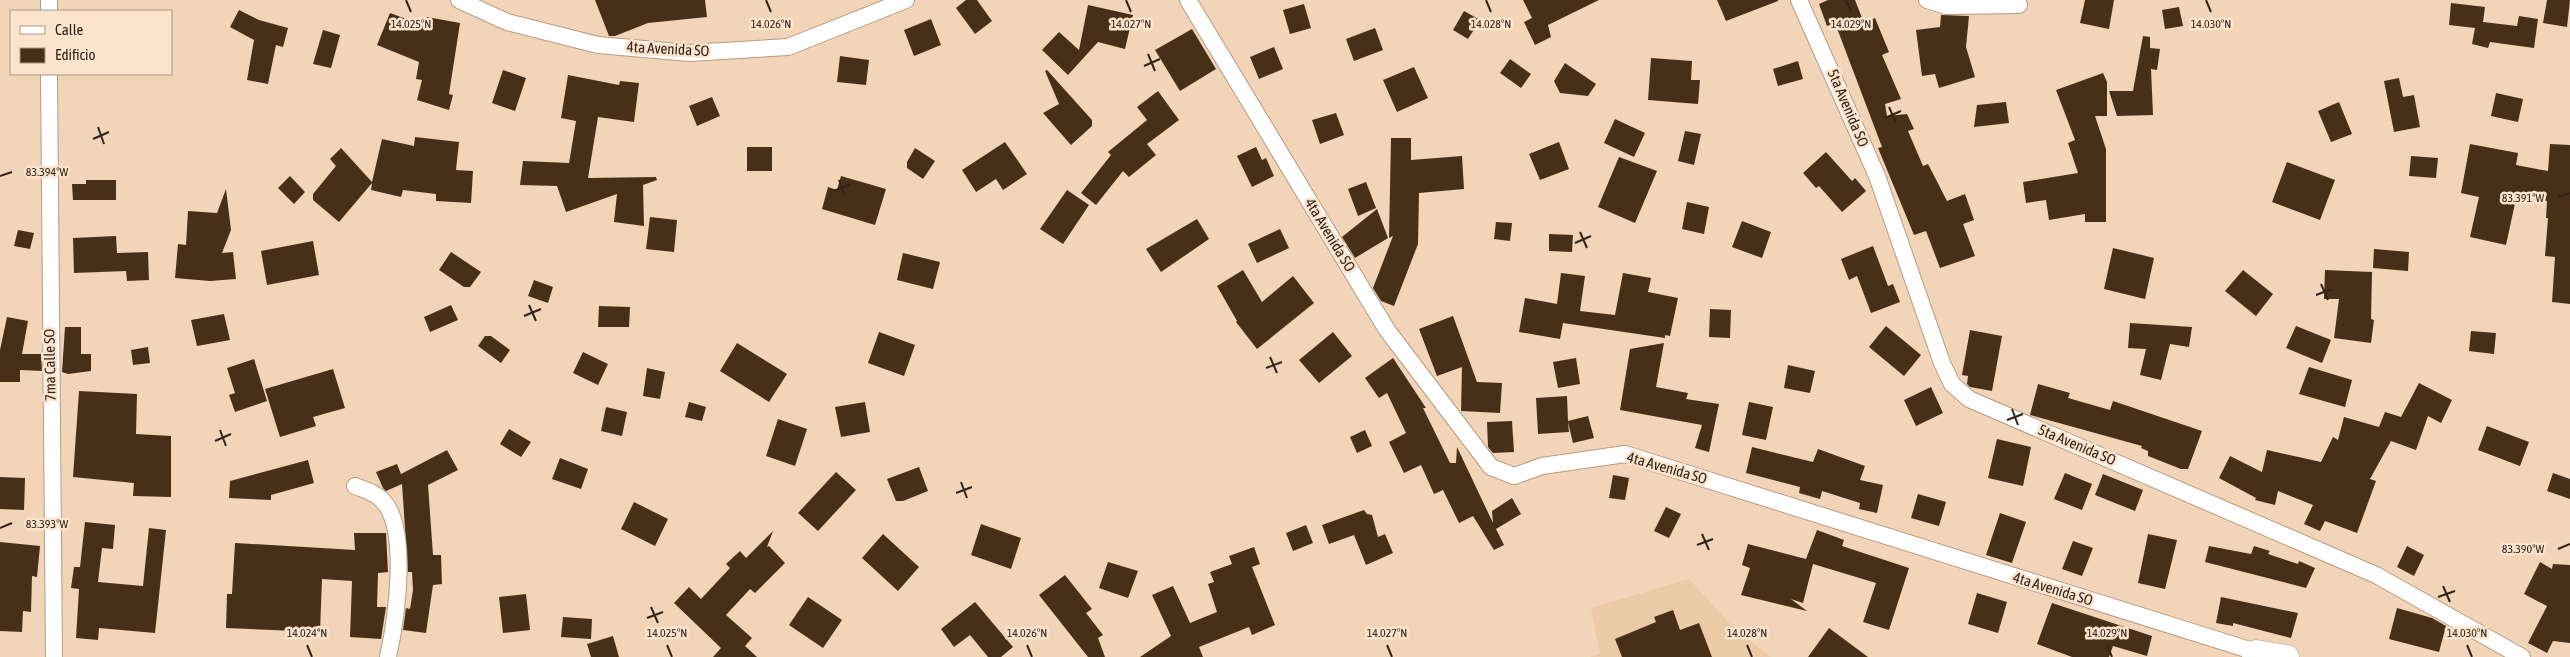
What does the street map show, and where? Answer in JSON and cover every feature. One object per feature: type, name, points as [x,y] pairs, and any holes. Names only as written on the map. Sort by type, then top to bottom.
[{"type":"street","name":"4ta Avenida SO","points":[[459,0],[507,22],[598,45],[689,53],[788,47],[906,0]]},
{"type":"street","name":"4ta Avenida SO","points":[[1188,0],[1387,330],[1491,467],[1514,476],[1542,466],[1625,454],[2255,654],[2287,657]]},
{"type":"street","name":"5ta Avenida SO","points":[[1799,0],[1877,176],[1942,363],[1952,384],[1969,398],[2376,575],[2522,657]]},
{"type":"street","points":[[1927,0],[1946,6],[2019,5]]},
{"type":"street","name":"7ma Calle SO","points":[[49,75],[54,657]]},
{"type":"street","points":[[355,486],[373,492],[383,501],[392,515],[396,531],[398,594],[388,657]]},
{"type":"shaded area","points":[[1689,579],[1731,625],[1771,657],[1590,657],[1600,653],[1591,608]]},
{"type":"building","points":[[595,0],[705,0],[707,17],[648,23],[615,36],[609,36]]},
{"type":"building","points":[[966,0],[977,0],[992,21],[975,34],[956,8]]},
{"type":"building","points":[[1523,0],[1599,0],[1548,25],[1551,37],[1535,45],[1524,22],[1532,18]]},
{"type":"building","points":[[1717,0],[1778,0],[1778,1],[1726,21]]},
{"type":"building","points":[[1828,0],[1855,0],[1864,23],[1875,18],[1889,52],[1882,55],[1901,99],[1885,104],[1887,116],[1907,114],[1914,129],[1908,131],[1923,166],[1928,164],[1947,201],[1965,194],[1974,220],[1963,224],[1975,256],[1940,268],[1926,231],[1914,235],[1878,148],[1882,147],[1835,23],[1827,26],[1819,4]]},
{"type":"building","points":[[2085,0],[2114,0],[2109,29],[2080,23]]},
{"type":"building","points":[[2547,0],[2570,0],[2567,27],[2543,23]]},
{"type":"building","points":[[2451,3],[2485,7],[2483,22],[2517,26],[2519,16],[2538,19],[2534,48],[2490,42],[2488,48],[2472,44],[2475,28],[2449,25]]},
{"type":"building","points":[[1304,4],[1311,28],[1290,34],[1283,10]]},
{"type":"building","points":[[1088,5],[1133,15],[1125,49],[1098,42],[1068,75],[1042,50],[1059,32],[1079,50]]},
{"type":"building","points":[[2179,7],[2183,26],[2165,29],[2162,10]]},
{"type":"building","points":[[239,10],[259,20],[288,28],[283,47],[276,45],[268,84],[247,80],[254,40],[230,27]]},
{"type":"building","points":[[1464,11],[1480,20],[1468,39],[1453,30]]},
{"type":"building","points":[[390,13],[425,26],[427,17],[460,23],[449,94],[453,95],[449,110],[417,100],[422,80],[416,79],[419,62],[377,45]]},
{"type":"building","points":[[1941,15],[1969,16],[1966,47],[1975,77],[1939,88],[1935,74],[1922,76],[1916,30],[1940,27]]},
{"type":"building","points":[[931,19],[941,45],[914,56],[904,30]]},
{"type":"building","points":[[1375,28],[1383,50],[1354,61],[1346,39]]},
{"type":"building","points":[[1192,29],[1216,69],[1180,91],[1155,50]]},
{"type":"building","points":[[323,30],[340,35],[331,68],[313,64]]},
{"type":"building","points":[[2143,36],[2150,37],[2150,48],[2160,49],[2157,70],[2151,69],[2153,115],[2117,116],[2109,91],[2133,91]]},
{"type":"building","points":[[1274,47],[1283,69],[1259,79],[1250,57]]},
{"type":"building","points":[[840,56],[869,60],[866,85],[837,82]]},
{"type":"building","points":[[1651,58],[1692,61],[1691,80],[1700,80],[1698,104],[1648,100]]},
{"type":"building","points":[[1510,59],[1531,74],[1521,88],[1500,73]]},
{"type":"building","points":[[1798,61],[1803,79],[1778,86],[1773,69]]},
{"type":"building","points":[[1565,63],[1596,84],[1588,96],[1560,93],[1554,81]]},
{"type":"building","points":[[1414,67],[1428,98],[1397,112],[1383,80]]},
{"type":"building","points":[[503,70],[526,78],[515,111],[492,103]]},
{"type":"building","points":[[1047,70],[1092,120],[1092,126],[1071,145],[1043,113],[1059,104],[1045,71]]},
{"type":"building","points":[[2103,73],[2107,82],[2107,116],[2095,116],[2106,149],[2106,222],[2085,222],[2085,214],[2049,220],[2046,200],[2026,203],[2023,182],[2078,173],[2068,143],[2075,140],[2056,90]]},
{"type":"building","points":[[568,75],[619,85],[620,81],[639,83],[634,122],[598,117],[588,178],[656,177],[657,180],[643,185],[644,226],[614,222],[617,194],[566,212],[557,186],[520,185],[523,161],[569,163],[576,121],[561,118]]},
{"type":"building","points":[[2399,78],[2403,97],[2414,95],[2420,127],[2394,132],[2384,81]]},
{"type":"building","points":[[1158,91],[1179,120],[1147,144],[1156,155],[1129,177],[1123,171],[1096,205],[1081,193],[1111,155],[1108,152],[1147,120],[1137,107]]},
{"type":"building","points":[[2496,93],[2523,99],[2518,122],[2491,116]]},
{"type":"building","points":[[712,97],[720,116],[697,126],[689,106]]},
{"type":"building","points":[[2006,102],[2009,123],[1974,127],[1977,105]]},
{"type":"building","points":[[2339,102],[2352,134],[2331,142],[2318,111]]},
{"type":"building","points":[[1336,113],[1344,135],[1320,144],[1312,120]]},
{"type":"building","points":[[1615,119],[1645,133],[1634,157],[1604,143]]},
{"type":"building","points":[[1685,131],[1701,134],[1694,165],[1678,161]]},
{"type":"building","points":[[415,137],[459,142],[456,170],[473,171],[471,203],[436,201],[436,194],[403,190],[401,197],[371,190],[372,183],[339,222],[313,200],[313,194],[336,166],[330,159],[341,148],[372,182],[382,139],[414,146]]},
{"type":"building","points":[[1391,138],[1411,138],[1411,160],[1462,156],[1464,189],[1419,193],[1418,244],[1394,306],[1381,301],[1373,288],[1393,236],[1389,238]]},
{"type":"building","points":[[1005,142],[1027,174],[1003,190],[996,179],[976,192],[962,170]]},
{"type":"building","points":[[1559,142],[1569,169],[1540,180],[1529,154]]},
{"type":"building","points":[[2470,144],[2518,153],[2516,165],[2548,171],[2550,144],[2570,145],[2570,304],[2552,302],[2555,257],[2545,256],[2548,218],[2546,218],[2547,201],[2517,194],[2506,245],[2470,237],[2479,197],[2461,193]]},
{"type":"building","points":[[747,147],[772,147],[772,171],[747,171]]},
{"type":"building","points":[[1256,147],[1262,160],[1266,158],[1274,176],[1252,187],[1237,156]]},
{"type":"building","points":[[915,148],[935,161],[923,179],[907,168],[907,162]]},
{"type":"building","points":[[1826,152],[1852,181],[1855,178],[1866,191],[1842,212],[1819,186],[1816,188],[1803,173]]},
{"type":"building","points":[[2411,156],[2438,158],[2436,178],[2409,176]]},
{"type":"building","points":[[1619,157],[1657,171],[1635,223],[1598,207]]},
{"type":"building","points":[[2287,162],[2335,180],[2320,220],[2272,202]]},
{"type":"building","points":[[290,176],[305,192],[294,204],[278,188]]},
{"type":"building","points":[[841,176],[886,189],[875,225],[822,209],[828,187],[837,190]]},
{"type":"building","points":[[86,180],[116,180],[116,200],[73,200],[72,184],[86,184]]},
{"type":"building","points":[[1366,182],[1376,208],[1358,216],[1348,189]]},
{"type":"building","points":[[226,189],[231,230],[222,253],[233,252],[236,279],[210,281],[175,278],[178,244],[186,245],[188,211],[217,213]]},
{"type":"building","points":[[1067,190],[1089,205],[1063,244],[1040,229]]},
{"type":"building","points":[[1687,202],[1709,207],[1704,234],[1682,229]]},
{"type":"building","points":[[1377,209],[1388,238],[1355,258],[1342,237]]},
{"type":"building","points":[[650,217],[677,220],[674,252],[646,249]]},
{"type":"building","points":[[1197,219],[1209,239],[1161,272],[1146,249]]},
{"type":"building","points":[[1742,221],[1771,232],[1762,258],[1732,247]]},
{"type":"building","points":[[1496,222],[1512,223],[1510,241],[1494,239]]},
{"type":"building","points":[[1280,229],[1289,248],[1257,263],[1248,244]]},
{"type":"building","points":[[18,230],[34,233],[30,249],[14,246]]},
{"type":"building","points":[[1549,234],[1573,235],[1572,252],[1549,251]]},
{"type":"building","points":[[116,236],[117,253],[148,252],[149,280],[127,281],[126,271],[74,273],[73,238]]},
{"type":"building","points":[[313,241],[319,275],[267,285],[261,251]]},
{"type":"building","points":[[1873,246],[1888,286],[1893,284],[1900,302],[1871,313],[1857,276],[1849,280],[1841,259]]},
{"type":"building","points":[[2113,248],[2154,258],[2145,299],[2104,289]]},
{"type":"building","points":[[2374,249],[2409,252],[2408,271],[2373,268]]},
{"type":"building","points":[[451,252],[481,272],[470,287],[464,287],[439,270]]},
{"type":"building","points":[[903,253],[940,262],[933,289],[897,280]]},
{"type":"building","points":[[1243,270],[1262,302],[1293,276],[1314,303],[1257,349],[1236,322],[1217,286]]},
{"type":"building","points":[[2243,270],[2273,294],[2256,316],[2225,291]]},
{"type":"building","points":[[2325,270],[2372,272],[2371,319],[2374,320],[2371,343],[2334,338],[2339,299],[2324,299]]},
{"type":"building","points":[[1561,273],[1585,276],[1580,311],[1615,315],[1623,273],[1651,278],[1648,292],[1678,298],[1670,336],[1665,335],[1665,338],[1563,323],[1560,339],[1519,332],[1525,298],[1557,304]]},
{"type":"building","points":[[534,280],[553,287],[548,303],[528,296]]},
{"type":"building","points":[[451,305],[458,320],[430,332],[424,317]]},
{"type":"building","points":[[599,306],[630,307],[629,327],[598,327]]},
{"type":"building","points":[[1710,309],[1731,310],[1730,338],[1709,337]]},
{"type":"building","points":[[224,314],[230,340],[197,346],[191,320]]},
{"type":"building","points":[[1453,316],[1477,382],[1502,383],[1500,413],[1461,411],[1462,367],[1437,376],[1419,329]]},
{"type":"building","points":[[7,317],[28,321],[22,354],[41,354],[42,371],[20,370],[20,382],[0,382],[0,350]]},
{"type":"building","points":[[2130,323],[2192,327],[2189,347],[2170,344],[2161,380],[2140,375],[2146,349],[2128,348]]},
{"type":"building","points":[[1886,326],[1921,355],[1904,376],[1869,347]]},
{"type":"building","points":[[2296,326],[2331,340],[2322,363],[2286,348]]},
{"type":"building","points":[[65,327],[81,327],[81,354],[91,354],[91,371],[68,374],[62,372]]},
{"type":"building","points":[[1970,330],[2002,336],[1992,391],[1970,387],[1967,384],[1968,376],[1962,375]]},
{"type":"building","points":[[2471,331],[2496,333],[2494,354],[2469,351]]},
{"type":"building","points":[[879,332],[915,345],[904,376],[868,363]]},
{"type":"building","points":[[1333,332],[1352,356],[1319,383],[1299,360]]},
{"type":"building","points":[[485,336],[491,336],[510,350],[501,363],[478,346]]},
{"type":"building","points":[[737,343],[787,374],[769,402],[720,371]]},
{"type":"building","points":[[1664,343],[1656,387],[1688,393],[1686,399],[1719,404],[1709,452],[1695,448],[1702,425],[1620,410],[1630,349]]},
{"type":"building","points":[[148,347],[150,363],[133,365],[131,350]]},
{"type":"building","points":[[583,352],[608,364],[598,385],[573,373]]},
{"type":"building","points":[[1393,358],[1426,408],[1423,408],[1450,463],[1456,463],[1457,447],[1493,523],[1492,511],[1512,498],[1521,514],[1496,529],[1504,545],[1494,550],[1473,516],[1459,523],[1443,490],[1434,494],[1421,465],[1404,473],[1389,442],[1406,433],[1387,393],[1379,398],[1365,378]]},
{"type":"building","points":[[1576,358],[1580,384],[1558,388],[1553,362]]},
{"type":"building","points":[[254,359],[267,401],[235,412],[229,395],[235,393],[227,368]]},
{"type":"building","points":[[1788,365],[1815,371],[1810,393],[1784,388]]},
{"type":"building","points":[[2309,367],[2352,380],[2345,407],[2299,394]]},
{"type":"building","points":[[647,368],[665,372],[660,399],[643,396]]},
{"type":"building","points":[[333,369],[345,408],[313,417],[316,426],[280,437],[265,389]]},
{"type":"building","points":[[2419,383],[2452,400],[2441,423],[2428,416],[2416,450],[2391,441],[2370,479],[2376,481],[2357,533],[2325,521],[2320,531],[2304,524],[2313,505],[2278,491],[2275,505],[2255,500],[2256,498],[2219,478],[2230,456],[2262,472],[2267,450],[2321,462],[2333,437],[2338,440],[2344,417],[2379,427],[2385,412],[2401,417]]},
{"type":"building","points":[[2038,384],[2070,393],[2068,398],[2110,410],[2113,401],[2202,431],[2188,469],[2181,469],[2148,456],[2148,451],[2141,448],[2142,446],[2030,415]]},
{"type":"building","points":[[1931,387],[1943,413],[1916,426],[1904,400]]},
{"type":"building","points":[[79,391],[137,394],[136,434],[171,436],[171,497],[133,496],[134,483],[73,477]]},
{"type":"building","points":[[1567,396],[1568,421],[1588,416],[1594,438],[1573,443],[1568,422],[1569,432],[1538,434],[1536,398]]},
{"type":"building","points":[[689,402],[706,407],[702,421],[685,417]]},
{"type":"building","points":[[865,402],[870,432],[841,437],[835,407]]},
{"type":"building","points":[[1749,402],[1773,407],[1766,440],[1742,435]]},
{"type":"building","points":[[606,407],[627,412],[622,436],[601,431]]},
{"type":"building","points":[[778,419],[807,429],[795,466],[766,456]]},
{"type":"building","points":[[1512,421],[1514,452],[1493,453],[1488,447],[1487,422]]},
{"type":"building","points":[[2487,426],[2529,442],[2520,466],[2478,450]]},
{"type":"building","points":[[509,429],[531,442],[521,457],[500,444]]},
{"type":"building","points":[[1365,430],[1372,446],[1357,453],[1350,437]]},
{"type":"building","points":[[1997,439],[2031,447],[2023,486],[1988,478]]},
{"type":"building","points":[[1752,447],[1813,462],[1818,449],[1865,466],[1860,480],[1883,485],[1877,513],[1859,509],[1860,503],[1822,491],[1820,499],[1799,493],[1800,487],[1746,473]]},
{"type":"building","points":[[447,450],[458,470],[428,485],[433,555],[441,555],[442,584],[433,585],[426,633],[403,630],[406,608],[410,609],[413,590],[412,572],[408,572],[402,484],[386,491],[376,472],[397,464],[401,474]]},
{"type":"building","points":[[560,458],[588,469],[581,489],[552,479]]},
{"type":"building","points":[[308,460],[314,483],[271,495],[271,500],[229,498],[230,481]]},
{"type":"building","points":[[919,467],[928,491],[903,501],[896,501],[887,479]]},
{"type":"building","points":[[836,472],[856,490],[818,531],[798,513]]},
{"type":"building","points":[[2065,473],[2092,484],[2082,510],[2054,499]]},
{"type":"building","points":[[2553,473],[2570,479],[2570,499],[2547,491]]},
{"type":"building","points":[[2103,474],[2143,490],[2135,511],[2095,495]]},
{"type":"building","points":[[1613,475],[1629,478],[1625,500],[1609,498]]},
{"type":"building","points":[[0,477],[25,478],[24,510],[0,509]]},
{"type":"building","points":[[1918,494],[1946,502],[1939,526],[1911,518]]},
{"type":"building","points":[[634,502],[668,519],[655,546],[621,529]]},
{"type":"building","points":[[1666,507],[1681,514],[1669,538],[1654,531]]},
{"type":"building","points":[[1364,510],[1367,514],[1372,515],[1378,537],[1385,534],[1393,553],[1366,565],[1354,535],[1329,544],[1322,525]]},
{"type":"building","points":[[2000,513],[2026,522],[2012,563],[1986,555]]},
{"type":"building","points":[[85,522],[115,525],[113,549],[102,548],[98,582],[143,586],[149,528],[166,530],[155,633],[99,628],[98,640],[76,638],[79,589],[71,588],[74,567],[80,567]]},
{"type":"building","points":[[981,524],[1021,538],[1011,569],[971,555]]},
{"type":"building","points":[[1306,525],[1313,543],[1293,551],[1286,533]]},
{"type":"building","points":[[1817,530],[1844,540],[1842,546],[1909,568],[1889,630],[1863,622],[1876,583],[1813,564],[1803,603],[1791,599],[1807,611],[1741,595],[1750,568],[1742,565],[1748,544],[1806,559]]},
{"type":"building","points":[[773,531],[767,547],[769,546],[785,563],[755,593],[750,589],[726,615],[752,638],[745,646],[757,657],[713,657],[721,648],[674,603],[689,587],[701,599],[730,568],[726,564],[740,551],[746,558]]},
{"type":"building","points":[[354,533],[386,533],[388,572],[378,573],[377,607],[386,607],[381,639],[350,637],[352,581],[322,579],[320,632],[226,628],[227,594],[232,594],[235,543],[355,550]]},
{"type":"building","points":[[883,534],[919,567],[898,591],[862,558]]},
{"type":"building","points":[[2148,534],[2177,540],[2165,589],[2138,583]]},
{"type":"building","points":[[2073,541],[2093,548],[2082,576],[2062,569]]},
{"type":"building","points":[[0,542],[40,546],[37,577],[32,576],[31,612],[23,611],[22,632],[0,631]]},
{"type":"building","points":[[2209,546],[2251,554],[2254,546],[2270,551],[2268,554],[2298,564],[2299,561],[2315,568],[2306,588],[2205,562]]},
{"type":"building","points":[[2407,546],[2424,555],[2414,576],[2397,567]]},
{"type":"building","points":[[1254,547],[1260,564],[1252,567],[1275,625],[1252,635],[1249,627],[1199,647],[1203,657],[1140,657],[1171,636],[1152,595],[1173,586],[1190,623],[1217,612],[1208,584],[1214,582],[1210,572],[1232,564],[1229,556]]},
{"type":"building","points":[[1108,562],[1138,571],[1128,598],[1099,588]]},
{"type":"building","points":[[2540,562],[2552,569],[2553,564],[2570,565],[2570,643],[2553,641],[2547,653],[2528,643],[2547,606],[2524,594]]},
{"type":"building","points":[[1065,575],[1092,609],[1086,613],[1103,635],[1098,638],[1105,657],[1088,657],[1039,595]]},
{"type":"building","points":[[1977,593],[2007,602],[1998,633],[1968,624]]},
{"type":"building","points":[[526,594],[530,630],[503,633],[499,597]]},
{"type":"building","points":[[808,597],[842,620],[823,648],[789,625]]},
{"type":"building","points":[[2221,597],[2298,613],[2291,638],[2233,623],[2233,626],[2216,623]]},
{"type":"building","points":[[975,602],[1013,647],[1001,657],[988,657],[970,635],[954,647],[941,629]]},
{"type":"building","points":[[2052,603],[2152,636],[2147,656],[2113,646],[2109,657],[2072,657],[2037,644]]},
{"type":"building","points":[[2397,608],[2432,618],[2446,626],[2439,652],[2389,639]]},
{"type":"building","points":[[1673,610],[1680,630],[1699,623],[1712,657],[1622,657],[1615,639],[1656,622],[1654,617]]},
{"type":"building","points":[[563,617],[592,619],[591,639],[561,637]]},
{"type":"building","points":[[1829,628],[1868,657],[1808,657]]},
{"type":"building","points":[[613,636],[619,657],[591,657],[587,644]]}]
